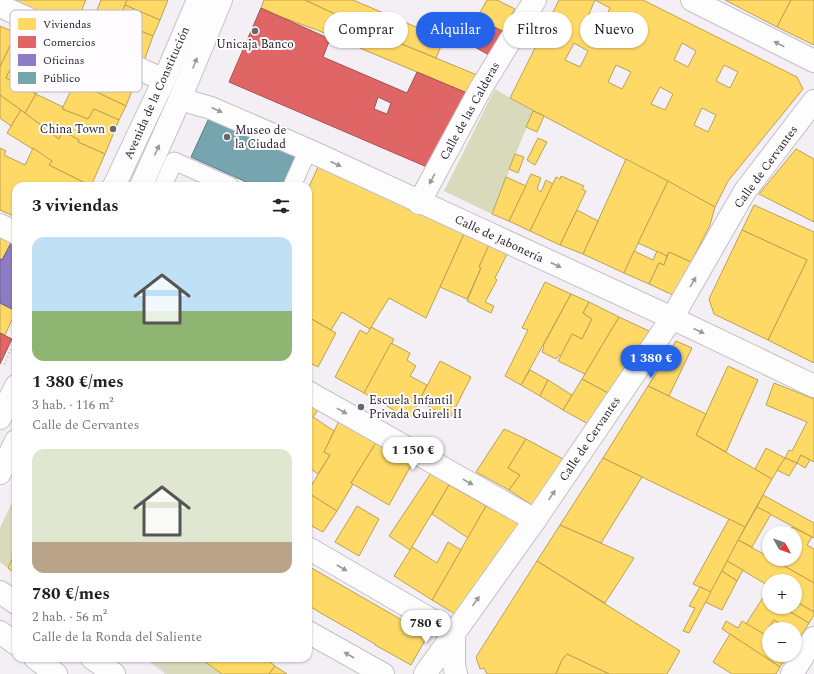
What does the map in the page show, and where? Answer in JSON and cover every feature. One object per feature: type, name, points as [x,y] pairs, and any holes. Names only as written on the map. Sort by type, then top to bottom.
[{"type":"street","name":"Avenida de la Constitución","points":[[116,182],[164,80],[198,0]]},
{"type":"street","name":"Avenida de la Constitución","points":[[143,182],[180,99],[221,0]]},
{"type":"street","name":"Calle de las Calderas","points":[[419,203],[481,88],[535,0]]},
{"type":"street","points":[[692,0],[814,61]]},
{"type":"street","points":[[0,6],[10,11]]},
{"type":"street","points":[[142,70],[164,80]]},
{"type":"street","name":"Calle de Jabonería","points":[[180,99],[211,108],[308,150],[419,203],[672,318],[814,386]]},
{"type":"street","name":"Calle de Cervantes","points":[[425,674],[535,520],[672,318],[745,192],[806,127],[814,101]]},
{"type":"street","points":[[294,182],[308,150]]},
{"type":"street","points":[[165,182],[174,161],[221,182]]},
{"type":"street","points":[[0,225],[12,231]]},
{"type":"street","points":[[0,418],[12,394]]},
{"type":"street","points":[[312,394],[535,520]]},
{"type":"street","points":[[0,473],[12,449]]},
{"type":"street","points":[[312,550],[454,633],[454,665],[456,674]]},
{"type":"street","points":[[0,592],[12,600]]},
{"type":"street","points":[[0,632],[12,641]]},
{"type":"street","points":[[312,634],[383,674]]},
{"type":"street","points":[[792,674],[814,638]]},
{"type":"street","points":[[40,662],[56,674]]},
{"type":"street","points":[[98,662],[114,674]]},
{"type":"path","points":[[3,366],[12,347]]},
{"type":"path","points":[[150,662],[167,674]]},
{"type":"green space","points":[[495,89],[533,111],[492,214],[444,191]]},
{"type":"green space","points":[[12,502],[12,559],[8,568],[0,562],[0,528]]},
{"type":"green space","points":[[150,662],[206,662],[222,674],[167,674]]},
{"type":"building: Viviendas","points":[[9,0],[86,0],[82,10],[30,10]]},
{"type":"building: Viviendas","points":[[101,0],[127,0],[123,10],[97,10]]},
{"type":"building: Viviendas","points":[[127,0],[168,0],[160,20],[142,12],[142,10],[137,10],[125,5]]},
{"type":"building: Viviendas","points":[[264,0],[305,0],[331,12],[324,12],[324,33],[265,11],[261,8]]},
{"type":"building: Viviendas","points":[[305,0],[353,0],[381,12],[331,12]]},
{"type":"building: Viviendas","points":[[487,0],[497,0],[515,9],[513,12],[503,12],[502,31],[495,27],[495,12],[480,12]]},
{"type":"building: Viviendas","points":[[559,0],[595,0],[590,12],[580,12],[580,46],[574,43],[572,47],[572,12],[553,12]]},
{"type":"building: Viviendas","points":[[595,0],[643,0],[797,77],[803,89],[728,181],[715,207],[510,98],[535,48],[571,48],[565,60],[580,67],[588,51],[583,48],[648,48],[648,12],[608,12],[610,8]],"holes":[[[682,43],[696,51],[688,67],[674,60]],[[616,65],[631,72],[622,89],[608,82]],[[724,65],[738,72],[730,88],[716,81]],[[660,87],[673,94],[665,110],[651,104]],[[702,108],[716,115],[708,132],[694,125]]]},
{"type":"building: Viviendas","points":[[725,0],[791,0],[777,27]]},
{"type":"building: Viviendas","points":[[791,0],[814,0],[814,45],[777,27]]},
{"type":"building: Viviendas","points":[[125,5],[137,10],[123,10]]},
{"type":"building: Viviendas","points":[[142,12],[160,20],[153,36],[142,32]]},
{"type":"building: Viviendas","points":[[408,24],[416,27],[416,48],[440,48],[436,58],[408,46]]},
{"type":"building: Viviendas","points":[[0,26],[10,30],[10,46],[0,67]]},
{"type":"building: Viviendas","points":[[142,32],[153,36],[144,61],[142,60]]},
{"type":"building: Viviendas","points":[[10,46],[10,70],[6,78],[10,80],[10,92],[32,92],[36,94],[25,113],[0,95],[0,67]]},
{"type":"building: Viviendas","points":[[408,47],[477,75],[467,93],[360,48],[408,48]]},
{"type":"building: Viviendas","points":[[10,70],[10,80],[6,78]]},
{"type":"building: Viviendas","points":[[70,92],[96,92],[126,106],[119,120],[94,109],[88,119],[62,109]]},
{"type":"building: Viviendas","points":[[96,92],[131,92],[126,106]]},
{"type":"building: Viviendas","points":[[36,94],[63,107],[62,109],[88,119],[94,109],[119,120],[105,154],[78,142],[79,140],[63,131],[59,139],[25,113]]},
{"type":"building: Viviendas","points":[[0,95],[21,110],[11,126],[0,118]]},
{"type":"building: Viviendas","points":[[21,110],[59,139],[63,131],[79,140],[78,142],[105,154],[93,182],[83,182],[49,165],[52,161],[7,133]]},
{"type":"building: Viviendas","points":[[533,111],[544,116],[537,132],[526,127]]},
{"type":"building: Viviendas","points":[[538,138],[547,142],[535,165],[527,160]]},
{"type":"building: Viviendas","points":[[0,148],[6,151],[4,155],[25,165],[33,148],[52,161],[49,165],[83,182],[12,182],[12,215],[0,210]]},
{"type":"building: Viviendas","points":[[796,149],[814,159],[814,222],[759,194]]},
{"type":"building: Viviendas","points":[[515,154],[524,157],[518,173],[509,169]]},
{"type":"building: Viviendas","points":[[626,159],[668,181],[624,273],[583,254]]},
{"type":"building: Viviendas","points":[[318,167],[465,232],[426,318],[389,298],[370,329],[342,312],[331,330],[312,319],[311,182]]},
{"type":"building: Viviendas","points":[[531,174],[541,178],[537,189],[541,192],[546,180],[553,184],[530,231],[509,221]]},
{"type":"building: Viviendas","points":[[561,176],[584,186],[582,189],[586,191],[560,245],[530,231],[556,177],[560,179]]},
{"type":"building: Viviendas","points":[[506,177],[526,186],[509,221],[492,214]]},
{"type":"building: Viviendas","points":[[668,181],[715,207],[710,225],[691,262],[669,252],[667,256],[638,243]]},
{"type":"building: Viviendas","points":[[754,205],[814,232],[814,363],[768,340],[807,260],[742,230]]},
{"type":"building: Viviendas","points":[[577,210],[598,221],[583,254],[560,245]]},
{"type":"building: Viviendas","points":[[742,230],[807,260],[768,340],[714,314],[709,299]]},
{"type":"building: Viviendas","points":[[465,232],[490,243],[467,299],[440,287]]},
{"type":"building: Viviendas","points":[[0,235],[12,241],[2,260],[0,259]]},
{"type":"building: Viviendas","points":[[490,243],[508,252],[495,278],[497,280],[485,302],[494,306],[491,313],[467,301],[481,268],[479,267]]},
{"type":"building: Viviendas","points":[[634,251],[653,260],[657,251],[667,256],[664,265],[659,263],[649,284],[624,273]]},
{"type":"building: Viviendas","points":[[669,252],[691,262],[673,295],[649,284],[659,263],[664,265]]},
{"type":"building: Viviendas","points":[[545,282],[571,294],[521,385],[505,376],[528,330],[522,328]]},
{"type":"building: Viviendas","points":[[571,294],[589,302],[583,313],[592,319],[582,339],[572,334],[561,356],[559,355],[556,359],[542,352],[543,346]]},
{"type":"building: Viviendas","points":[[589,302],[619,317],[585,374],[558,361],[572,334],[582,339],[592,319],[583,313]]},
{"type":"building: Viviendas","points":[[0,303],[12,309],[12,320],[5,335],[0,333]]},
{"type":"building: Viviendas","points":[[619,317],[649,331],[608,393],[582,379]]},
{"type":"building: Viviendas","points":[[312,319],[336,333],[318,367],[312,364]]},
{"type":"building: Viviendas","points":[[371,327],[394,339],[364,393],[335,377],[360,330],[367,334]]},
{"type":"building: Viviendas","points":[[676,341],[692,348],[669,396],[648,386]]},
{"type":"building: Viviendas","points":[[391,343],[410,353],[407,360],[416,366],[410,376],[427,385],[410,419],[364,393]]},
{"type":"building: Viviendas","points":[[440,361],[471,377],[450,418],[419,401]]},
{"type":"building: Viviendas","points":[[728,366],[758,380],[726,452],[696,435]]},
{"type":"building: Viviendas","points":[[530,370],[548,380],[540,396],[521,385]]},
{"type":"building: Viviendas","points":[[582,379],[608,393],[588,424],[563,410]]},
{"type":"building: Viviendas","points":[[548,380],[572,395],[563,410],[540,396]]},
{"type":"building: Viviendas","points":[[774,383],[814,399],[814,462],[801,455],[797,463],[785,458],[789,450],[792,451],[807,422],[766,405]]},
{"type":"building: Viviendas","points":[[648,386],[706,414],[696,435],[772,479],[745,527],[603,458]]},
{"type":"building: Viviendas","points":[[312,406],[318,410],[313,417],[334,431],[324,452],[330,455],[318,474],[312,470]]},
{"type":"building: Viviendas","points":[[340,419],[377,441],[351,483],[353,484],[337,511],[312,495],[312,484],[330,455],[324,452]]},
{"type":"building: Viviendas","points":[[504,429],[526,439],[508,468],[520,475],[509,490],[476,472]]},
{"type":"building: Viviendas","points":[[526,439],[565,460],[535,507],[509,490],[520,475],[508,468]]},
{"type":"building: Viviendas","points":[[377,441],[413,462],[389,505],[351,483]]},
{"type":"building: Viviendas","points":[[766,448],[785,458],[772,479],[755,469]]},
{"type":"building: Viviendas","points":[[801,455],[810,460],[805,468],[797,463]]},
{"type":"building: Viviendas","points":[[603,458],[642,477],[601,543],[560,525]]},
{"type":"building: Viviendas","points":[[785,458],[797,463],[789,476],[777,470]]},
{"type":"building: Viviendas","points":[[431,473],[449,485],[410,550],[389,536]]},
{"type":"building: Viviendas","points":[[449,485],[486,506],[468,538],[432,514]]},
{"type":"building: Viviendas","points":[[312,495],[337,511],[323,532],[312,526]]},
{"type":"building: Viviendas","points":[[763,495],[814,523],[814,538],[802,531],[802,526],[792,526],[757,507]]},
{"type":"building: Viviendas","points":[[357,506],[379,519],[359,556],[335,542]]},
{"type":"building: Viviendas","points":[[486,506],[522,525],[460,617],[432,600]]},
{"type":"building: Viviendas","points":[[757,507],[771,514],[764,526],[762,526],[762,530],[752,547],[738,540]]},
{"type":"building: Viviendas","points":[[729,519],[745,527],[711,592],[693,584]]},
{"type":"building: Viviendas","points":[[560,525],[634,558],[605,603],[537,561]]},
{"type":"building: Viviendas","points":[[802,532],[812,537],[807,545],[814,549],[814,583],[802,576],[802,574],[798,574],[784,566],[802,566]]},
{"type":"building: Viviendas","points":[[738,540],[762,553],[762,566],[784,566],[798,574],[762,574],[762,582],[727,561]]},
{"type":"building: Viviendas","points":[[448,542],[461,550],[432,600],[394,576],[412,547],[437,563]]},
{"type":"building: Viviendas","points":[[12,560],[12,571],[8,568]]},
{"type":"building: Viviendas","points":[[537,561],[680,651],[667,674],[609,674],[567,654],[562,660],[556,674],[487,674],[484,668],[480,669],[476,657]]},
{"type":"building: Viviendas","points":[[727,561],[743,570],[737,581],[722,571]]},
{"type":"building: Viviendas","points":[[312,568],[428,635],[411,665],[312,608]]},
{"type":"building: Viviendas","points":[[722,571],[737,581],[722,610],[705,602]]},
{"type":"building: Viviendas","points":[[802,576],[814,583],[814,612],[802,605]]},
{"type":"building: Viviendas","points":[[700,587],[711,592],[689,633],[683,631],[695,608],[689,606]]},
{"type":"building: Viviendas","points":[[762,599],[762,614],[794,614],[809,623],[802,634],[802,622],[777,622],[774,620],[773,622],[762,622],[762,633],[746,624]]},
{"type":"building: Viviendas","points":[[802,605],[814,612],[814,615],[809,623],[794,614],[802,614]]},
{"type":"building: Viviendas","points":[[726,621],[738,628],[742,621],[762,633],[762,655],[722,629]]},
{"type":"building: Viviendas","points":[[730,634],[762,655],[762,662],[772,662],[780,667],[776,674],[732,674],[713,662]]},
{"type":"building: Viviendas","points":[[567,654],[609,674],[556,674],[562,660]]},
{"type":"building: Viviendas","points":[[206,662],[270,662],[275,666],[269,674],[222,674]]},
{"type":"building: Viviendas","points":[[772,662],[783,662],[780,667]]},
{"type":"building: Viviendas","points":[[275,666],[287,674],[269,674]]},
{"type":"building: Comercios","points":[[261,8],[324,36],[324,48],[326,48],[323,57],[407,93],[417,72],[467,93],[427,167],[229,82]],"holes":[[[378,97],[391,103],[387,114],[374,109]]]},
{"type":"building: Comercios","points":[[495,27],[502,31],[495,44]]},
{"type":"building: Comercios","points":[[476,48],[493,48],[489,55]]},
{"type":"building: Comercios","points":[[0,333],[12,339],[0,364]]},
{"type":"building: Oficinas","points":[[12,241],[12,309],[0,303],[0,259],[2,260]]},
{"type":"building: Público","name":"Museo de la Ciudad","points":[[209,118],[298,157],[288,182],[246,182],[191,157]]},
{"type":"place","name":"Unicaja Banco","points":[[255,31]]},
{"type":"place","name":"China Town","points":[[113,129]]},
{"type":"place","name":"Museo de la Ciudad","points":[[227,137]]},
{"type":"place","name":"Escuela Infantil Privada Guireli II","points":[[361,407]]}]
